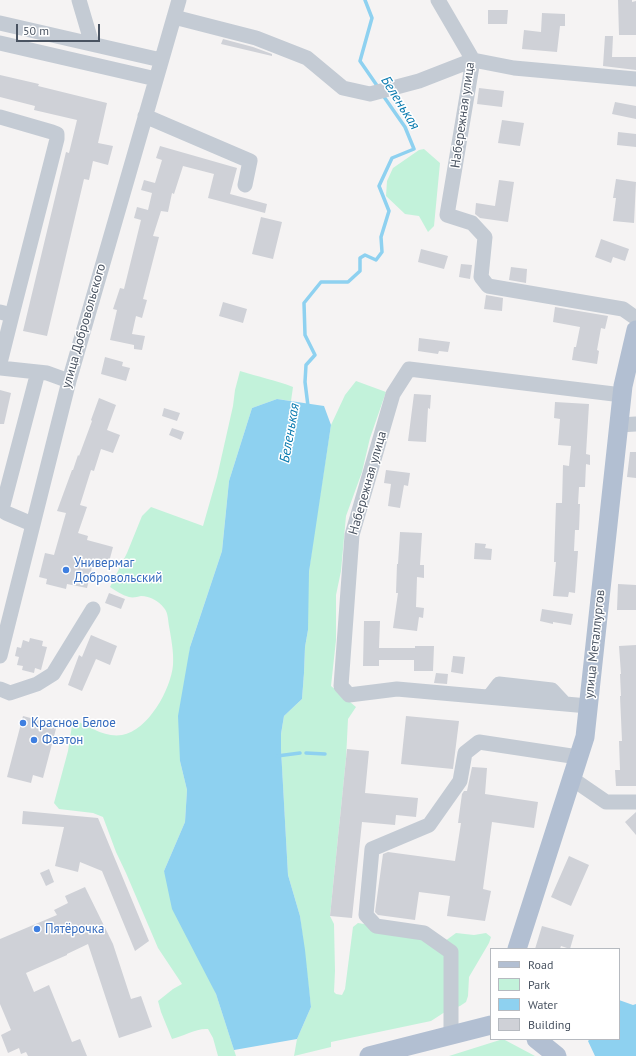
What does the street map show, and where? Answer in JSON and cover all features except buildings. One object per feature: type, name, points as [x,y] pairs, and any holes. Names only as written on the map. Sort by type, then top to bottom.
[{"type":"main road","name":"улица Металлургов","points":[[517,948],[584,737],[627,424],[622,395],[636,330]]},
{"type":"main road","points":[[369,1056],[490,1025]]},
{"type":"main road","points":[[537,1040],[557,1056]]},
{"type":"street","points":[[79,0],[92,44]]},
{"type":"street","name":"улица Добровольского","points":[[0,656],[69,381],[179,0]]},
{"type":"street","name":"Набережная улица","points":[[438,0],[473,60],[447,214],[472,223],[484,237],[481,276],[488,286],[623,309],[636,318]]},
{"type":"street","points":[[174,17],[256,38],[292,52],[307,58],[343,88],[370,94],[418,81],[473,60],[514,68],[636,79]]},
{"type":"street","points":[[0,23],[162,60]]},
{"type":"street","points":[[0,43],[156,79]]},
{"type":"street","points":[[145,116],[250,161],[245,185]]},
{"type":"street","points":[[0,117],[52,132],[56,134],[57,138],[6,314],[0,363]]},
{"type":"street","points":[[0,368],[47,373],[69,381]]},
{"type":"street","name":"Набережная улица","points":[[588,706],[397,689],[350,695],[341,686],[352,535],[393,394],[409,369],[622,395]]},
{"type":"street","points":[[32,524],[6,513],[2,509],[38,372]]},
{"type":"street","points":[[0,689],[10,693],[37,684],[53,674],[93,609]]},
{"type":"street","points":[[451,1036],[451,952],[424,933],[376,926],[366,915],[372,849],[429,825],[460,781],[465,753],[479,742],[578,757]]},
{"type":"street","points":[[571,778],[606,802],[636,802]]},
{"type":"green space","points":[[424,149],[440,163],[434,226],[428,232],[419,216],[405,214],[386,196],[387,181],[393,168],[419,150]]},
{"type":"green space","points":[[240,371],[293,387],[291,401],[277,399],[252,408],[229,481],[222,551],[190,647],[180,761],[187,790],[185,822],[164,871],[216,994],[236,1056],[218,1056],[213,1038],[208,1029],[194,1031],[172,1039],[158,1001],[182,984],[158,948],[116,852],[103,817],[93,813],[59,809],[54,803],[68,751],[73,719],[97,731],[109,735],[122,735],[132,732],[141,726],[149,717],[163,697],[168,686],[173,665],[173,655],[168,616],[165,610],[160,603],[154,599],[144,596],[129,597],[110,587],[127,553],[142,516],[151,507],[203,526],[217,477]]},
{"type":"green space","points":[[356,381],[386,392],[370,438],[362,472],[346,516],[341,571],[336,595],[336,640],[331,686],[356,707],[348,719],[346,759],[330,916],[334,924],[334,992],[342,995],[345,989],[353,927],[358,923],[376,926],[441,944],[456,933],[474,935],[486,933],[491,937],[469,977],[468,996],[466,1002],[460,1006],[448,1010],[431,1021],[331,1042],[331,1047],[294,1056],[297,1039],[311,1007],[300,916],[288,875],[281,734],[284,716],[302,699],[305,647],[308,630],[307,588],[331,425],[345,395]]},
{"type":"green space","points":[[500,1040],[505,1040],[535,1056],[449,1056]]},
{"type":"water","points":[[277,399],[324,406],[331,425],[309,572],[308,630],[305,647],[302,699],[284,716],[281,734],[288,875],[300,916],[311,1007],[297,1039],[234,1050],[216,994],[172,909],[164,871],[185,822],[187,790],[180,761],[178,716],[190,647],[222,551],[229,481],[252,408]]},
{"type":"water","points":[[620,1000],[633,1005],[636,1004],[636,1056],[595,1056],[588,1041],[620,1040]]},
{"type":"waterway","name":"Беленькая","points":[[365,0],[372,18],[360,61],[378,87]]},
{"type":"waterway","name":"Беленькая","points":[[308,406],[305,382],[306,365],[315,355],[305,335],[304,303],[321,282],[348,282],[360,271],[360,258],[365,255],[376,260],[382,252],[381,237],[389,211],[379,186],[392,158],[414,149],[405,127],[382,94]]},
{"type":"waterway","points":[[277,756],[300,753]]},
{"type":"waterway","points":[[306,753],[325,754]]},
{"type":"place","name":"Универмаг Добровольский","points":[[66,570]]},
{"type":"place","name":"Красное Белое","points":[[23,723]]},
{"type":"place","name":"Фаэтон","points":[[34,740]]},
{"type":"place","name":"Пятёрочка","points":[[37,929]]}]
